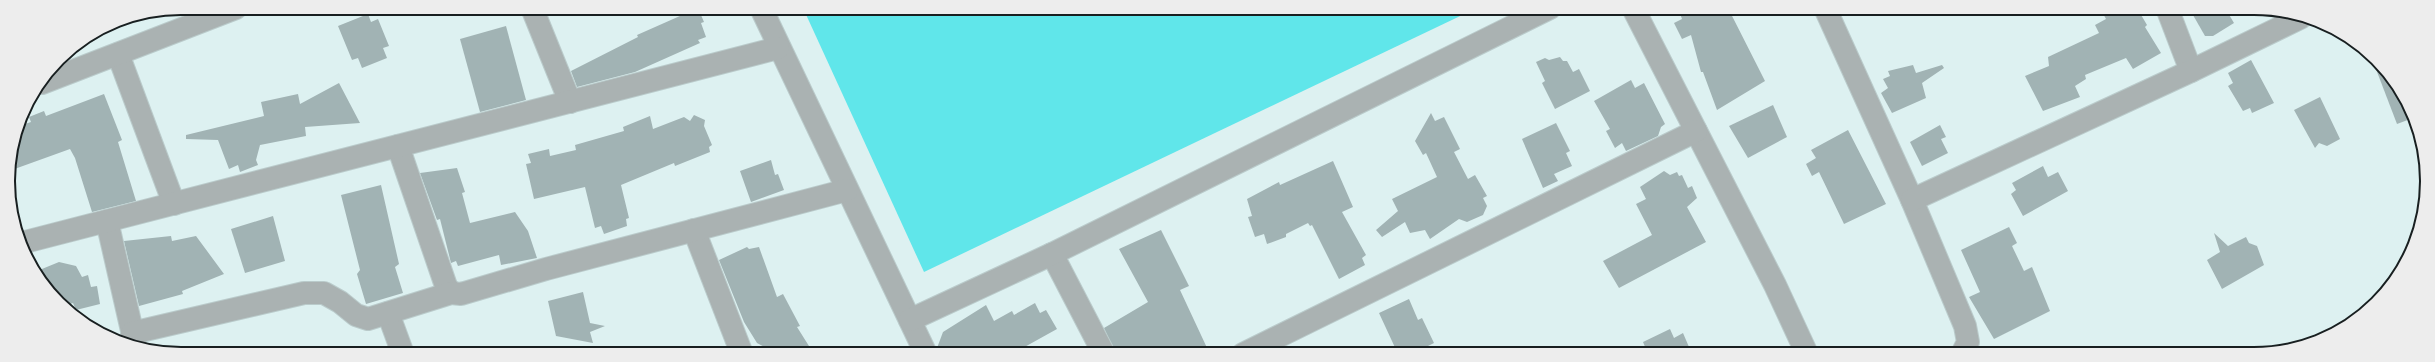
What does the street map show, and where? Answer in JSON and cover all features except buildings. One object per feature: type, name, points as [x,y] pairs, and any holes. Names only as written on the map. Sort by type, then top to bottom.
[{"type":"street","points":[[49,80],[218,15]]},
{"type":"street","points":[[535,15],[570,102]]},
{"type":"street","points":[[764,15],[778,48],[923,347]]},
{"type":"street","points":[[910,320],[1052,254],[1531,15]]},
{"type":"street","points":[[1637,15],[1775,285],[1804,347]]},
{"type":"street","points":[[1828,15],[1912,200],[1965,326],[1968,342],[1966,347]]},
{"type":"street","points":[[2170,15],[2190,71]]},
{"type":"street","points":[[1912,200],[2190,71],[2295,20]]},
{"type":"street","points":[[27,242],[778,48]]},
{"type":"street","points":[[118,54],[174,204]]},
{"type":"street","points":[[1257,347],[1696,131]]},
{"type":"street","points":[[398,146],[446,286],[451,293]]},
{"type":"street","points":[[107,221],[134,339],[304,294],[324,293],[340,302],[356,315],[368,319],[451,293],[461,294],[847,190]]},
{"type":"street","points":[[694,230],[739,347]]},
{"type":"street","points":[[1052,254],[1100,347]]},
{"type":"street","points":[[388,313],[400,347]]},
{"type":"shaded area","points":[[806,15],[1462,15],[924,272]]}]
